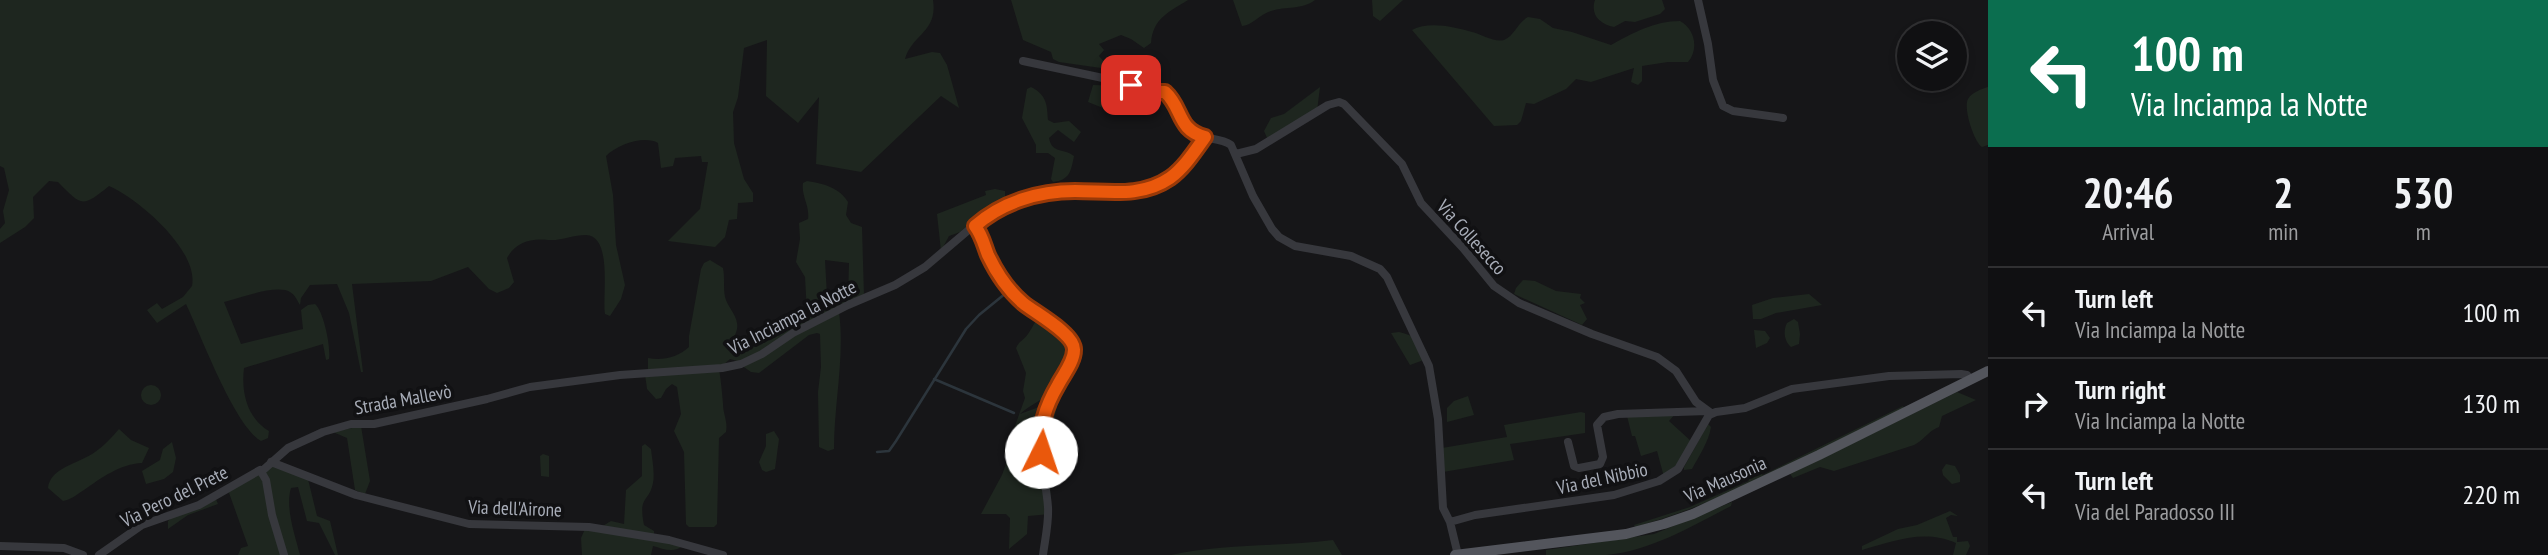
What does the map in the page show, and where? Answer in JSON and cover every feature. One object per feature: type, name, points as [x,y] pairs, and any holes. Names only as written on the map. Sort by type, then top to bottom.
[{"type":"main road","name":"Via Mausonia","points":[[1460,555],[1613,536],[1664,524],[1724,500],[1988,371]]},
{"type":"street","points":[[1698,0],[1713,80],[1723,106],[1733,111],[1783,118]]},
{"type":"street","points":[[1023,61],[1131,85],[1148,92],[1165,92],[1171,97],[1187,129],[1194,134],[1226,141],[1236,154],[1253,196],[1279,237],[1295,246],[1357,258],[1380,269],[1387,277],[1429,366],[1438,419],[1443,508],[1460,555]]},
{"type":"street","name":"Via Collesecco","points":[[1236,154],[1256,149],[1328,105],[1339,102],[1344,104],[1402,164],[1421,203],[1494,286],[1519,303],[1592,334],[1657,357],[1680,375],[1694,398],[1709,412]]},
{"type":"street","name":"Via Inciampa la Notte","points":[[561,382],[722,368],[741,363],[762,354],[793,333],[826,316],[895,285],[925,267],[985,216],[1015,201],[1050,192],[1130,193],[1154,187],[1171,177],[1205,137]]},
{"type":"street","points":[[975,226],[995,268],[1011,289],[1022,302],[1066,336],[1074,350],[1070,363],[1046,407],[1041,424],[1041,452],[1048,513],[1043,555]]},
{"type":"street","points":[[1568,442],[1574,466],[1600,464],[1603,457],[1597,425],[1604,417],[1618,414],[1709,412],[1745,408],[1792,389],[1889,376],[1961,374],[1970,379]]},
{"type":"street","name":"Strada Mallevò","points":[[262,471],[288,448],[323,432],[351,424],[374,424],[561,382]]},
{"type":"street","name":"Via del Nibbio","points":[[1450,522],[1475,515],[1614,495],[1665,479],[1681,464],[1709,412]]},
{"type":"street","name":"Via dell'Airone","points":[[271,462],[356,495],[452,521],[469,524],[589,527],[669,540],[723,555]]},
{"type":"street","points":[[262,471],[284,555]]},
{"type":"street","name":"Via Pero del Prete","points":[[99,555],[142,525],[199,505],[253,472],[262,471]]},
{"type":"street","points":[[0,546],[64,548],[83,555]]},
{"type":"shaded area","points":[[0,0],[933,0],[932,19],[905,59],[932,52],[940,53],[947,65],[959,108],[941,96],[861,172],[816,164],[819,97],[798,123],[766,96],[767,40],[744,48],[738,97],[733,112],[734,143],[744,179],[753,193],[753,202],[738,203],[737,219],[729,220],[725,237],[715,247],[668,241],[700,209],[708,162],[702,162],[701,156],[675,158],[673,166],[661,168],[658,143],[646,140],[624,145],[606,156],[613,195],[616,245],[625,285],[621,299],[610,316],[605,314],[604,268],[600,245],[594,238],[586,235],[558,240],[536,240],[519,245],[507,258],[514,282],[509,288],[497,293],[489,289],[468,267],[431,281],[352,284],[363,372],[349,313],[337,284],[310,285],[301,298],[300,305],[295,296],[284,290],[258,292],[224,302],[241,344],[303,329],[301,310],[308,305],[315,304],[324,322],[329,359],[326,360],[323,344],[244,368],[247,404],[255,419],[269,431],[268,438],[261,441],[251,432],[229,399],[186,304],[157,323],[147,310],[157,303],[162,309],[183,297],[192,286],[192,272],[177,242],[136,202],[109,186],[87,201],[82,201],[72,196],[58,182],[49,181],[33,197],[34,218],[0,243],[0,229],[5,223],[3,211],[9,190],[4,168],[0,166]]},
{"type":"shaded area","points":[[1011,0],[1188,0],[1168,12],[1155,27],[1151,43],[1144,48],[1121,35],[1099,44],[1104,50],[1099,56],[1105,63],[1101,68],[1059,62],[1053,59],[1051,52],[1023,40]]},
{"type":"shaded area","points":[[1233,0],[1315,0],[1305,5],[1271,11],[1242,26]]},
{"type":"shaded area","points":[[1372,0],[1403,0],[1380,21],[1373,16]]},
{"type":"shaded area","points":[[1595,0],[1662,0],[1665,9],[1660,14],[1635,22],[1625,21],[1614,27],[1597,18]]},
{"type":"shaded area","points":[[1528,17],[1540,19],[1553,28],[1611,45],[1653,25],[1680,21],[1692,34],[1694,51],[1688,62],[1642,66],[1642,81],[1638,85],[1631,82],[1634,68],[1591,82],[1576,79],[1566,89],[1534,104],[1526,103],[1521,121],[1517,125],[1494,126],[1412,30],[1426,26],[1442,26],[1500,41],[1507,38]]},
{"type":"shaded area","points":[[1093,85],[1126,86],[1118,114],[1088,102]]},
{"type":"shaded area","points":[[1031,87],[1043,97],[1048,120],[1054,123],[1069,121],[1081,132],[1074,142],[1058,130],[1049,138],[1056,149],[1074,156],[1069,174],[1059,181],[1053,182],[1051,179],[1055,158],[1048,153],[1036,153],[1036,145],[1022,118],[1027,89]]},
{"type":"shaded area","points":[[1320,87],[1317,111],[1268,140],[1264,131],[1271,118],[1284,114]]},
{"type":"shaded area","points":[[1988,87],[1988,145],[1982,147],[1970,124],[1967,103],[1972,94]]},
{"type":"shaded area","points":[[803,183],[819,183],[840,193],[848,202],[846,215],[851,223],[862,227],[864,296],[741,362],[730,359],[722,366],[648,372],[648,358],[670,357],[689,347],[701,269],[704,263],[710,260],[723,268],[725,297],[737,323],[733,349],[738,350],[807,313],[805,277],[796,262],[800,239],[799,223],[808,219]],"holes":[[[825,260],[849,263],[848,298],[835,299],[827,296]]]},
{"type":"shaded area","points":[[985,191],[1005,191],[1005,199],[960,232],[949,236],[941,251],[937,214],[986,195]]},
{"type":"shaded area","points":[[1523,280],[1535,281],[1556,291],[1581,294],[1580,298],[1585,303],[1580,305],[1587,319],[1582,325],[1514,294]]},
{"type":"shaded area","points":[[1809,294],[1822,305],[1753,319],[1752,305],[1773,298]]},
{"type":"shaded area","points":[[839,312],[841,346],[834,449],[828,451],[819,447],[820,334],[809,335],[759,373],[751,372],[741,365]]},
{"type":"shaded area","points":[[1050,313],[1059,318],[1057,330],[1064,338],[1068,350],[1052,378],[1048,393],[1020,414],[1039,407],[1057,406],[1051,432],[1050,514],[1028,516],[1027,534],[1009,549],[1010,518],[1006,514],[981,514],[1002,475],[1011,450],[1007,448],[1025,398],[1023,391],[1026,373],[1016,348],[1039,318]]},
{"type":"shaded area","points":[[1794,319],[1798,322],[1799,344],[1791,347],[1786,339],[1785,329],[1787,323]]},
{"type":"shaded area","points":[[1754,330],[1765,331],[1770,338],[1767,343],[1756,348]]},
{"type":"shaded area","points":[[1399,332],[1418,341],[1429,358],[1410,365],[1391,333]]},
{"type":"shaded area","points":[[719,369],[726,432],[719,438],[717,524],[714,527],[689,527],[686,524],[684,452],[674,431],[681,414],[677,387],[672,384],[661,398],[656,399],[647,389],[645,374]]},
{"type":"shaded area","points":[[151,385],[158,388],[161,395],[158,402],[151,405],[144,402],[141,395],[144,388]]},
{"type":"shaded area","points":[[1957,392],[1976,400],[1942,416],[1939,427],[1914,445],[1834,471],[1820,467],[1793,478],[1790,474]]},
{"type":"shaded area","points":[[1468,396],[1474,415],[1447,422],[1447,408],[1454,401]]},
{"type":"shaded area","points":[[1903,406],[1904,409],[1738,489],[1669,516],[1635,527],[1634,525],[1690,507],[1749,481],[1744,473],[1747,466],[1763,475]]},
{"type":"shaded area","points":[[1585,413],[1585,433],[1510,444],[1514,460],[1443,472],[1442,448],[1507,437],[1504,425]]},
{"type":"shaded area","points":[[1675,414],[1669,421],[1692,442],[1678,465],[1664,477],[1657,451],[1641,456],[1627,416]]},
{"type":"shaded area","points":[[1708,424],[1711,427],[1703,448],[1692,469],[1684,470],[1684,467]]},
{"type":"shaded area","points":[[361,426],[370,481],[365,494],[355,490],[347,438],[333,432]]},
{"type":"shaded area","points":[[119,429],[131,440],[149,448],[142,463],[118,469],[63,501],[48,488],[54,475],[60,470],[95,452]]},
{"type":"shaded area","points":[[774,431],[779,439],[775,469],[766,472],[762,470],[759,462],[766,446],[766,434]]},
{"type":"shaded area","points":[[172,442],[176,458],[173,472],[164,479],[146,484],[142,471],[160,460],[163,449]]},
{"type":"shaded area","points":[[645,444],[651,449],[654,479],[643,504],[642,515],[644,525],[654,531],[654,535],[601,527],[611,521],[624,524],[626,490],[642,476],[642,446]]},
{"type":"shaded area","points":[[540,456],[549,456],[549,477],[541,476]]},
{"type":"shaded area","points":[[271,463],[307,475],[317,516],[330,521],[338,555],[335,555],[319,523],[307,521],[298,487],[291,488],[289,504],[300,555],[238,555],[241,548],[248,546],[228,490]]},
{"type":"shaded area","points":[[1946,464],[1955,466],[1960,482],[1952,484],[1943,475],[1942,470]]},
{"type":"shaded area","points":[[215,497],[218,504],[188,515],[168,529],[168,521],[172,517]]},
{"type":"shaded area","points":[[1732,502],[1731,506],[1686,529],[1623,553],[1546,555],[1546,550],[1654,534]]},
{"type":"shaded area","points":[[1950,511],[1958,516],[1951,515],[1946,518],[1953,537],[1957,537],[1957,542],[1968,541],[1970,546],[1966,555],[1953,555],[1956,543],[1932,537],[1898,540],[1862,550],[1862,546],[1898,529],[1917,525]]},
{"type":"shaded area","points":[[585,529],[683,545],[673,550],[653,546],[651,555],[582,555],[581,538]]},
{"type":"shaded area","points":[[1333,540],[1342,555],[1171,555],[1211,549]]},
{"type":"waterway","points":[[877,452],[889,451],[966,329],[1006,293]]},
{"type":"waterway","points":[[934,379],[1014,413]]},
{"type":"route","points":[[1041,452],[1041,424],[1044,413],[1070,363],[1074,350],[1072,343],[1050,322],[1022,302],[1011,289],[995,268],[975,226],[985,216],[1015,201],[1050,192],[1130,193],[1154,187],[1171,177],[1205,137],[1187,129],[1171,97],[1165,92],[1148,92],[1131,85]]}]
